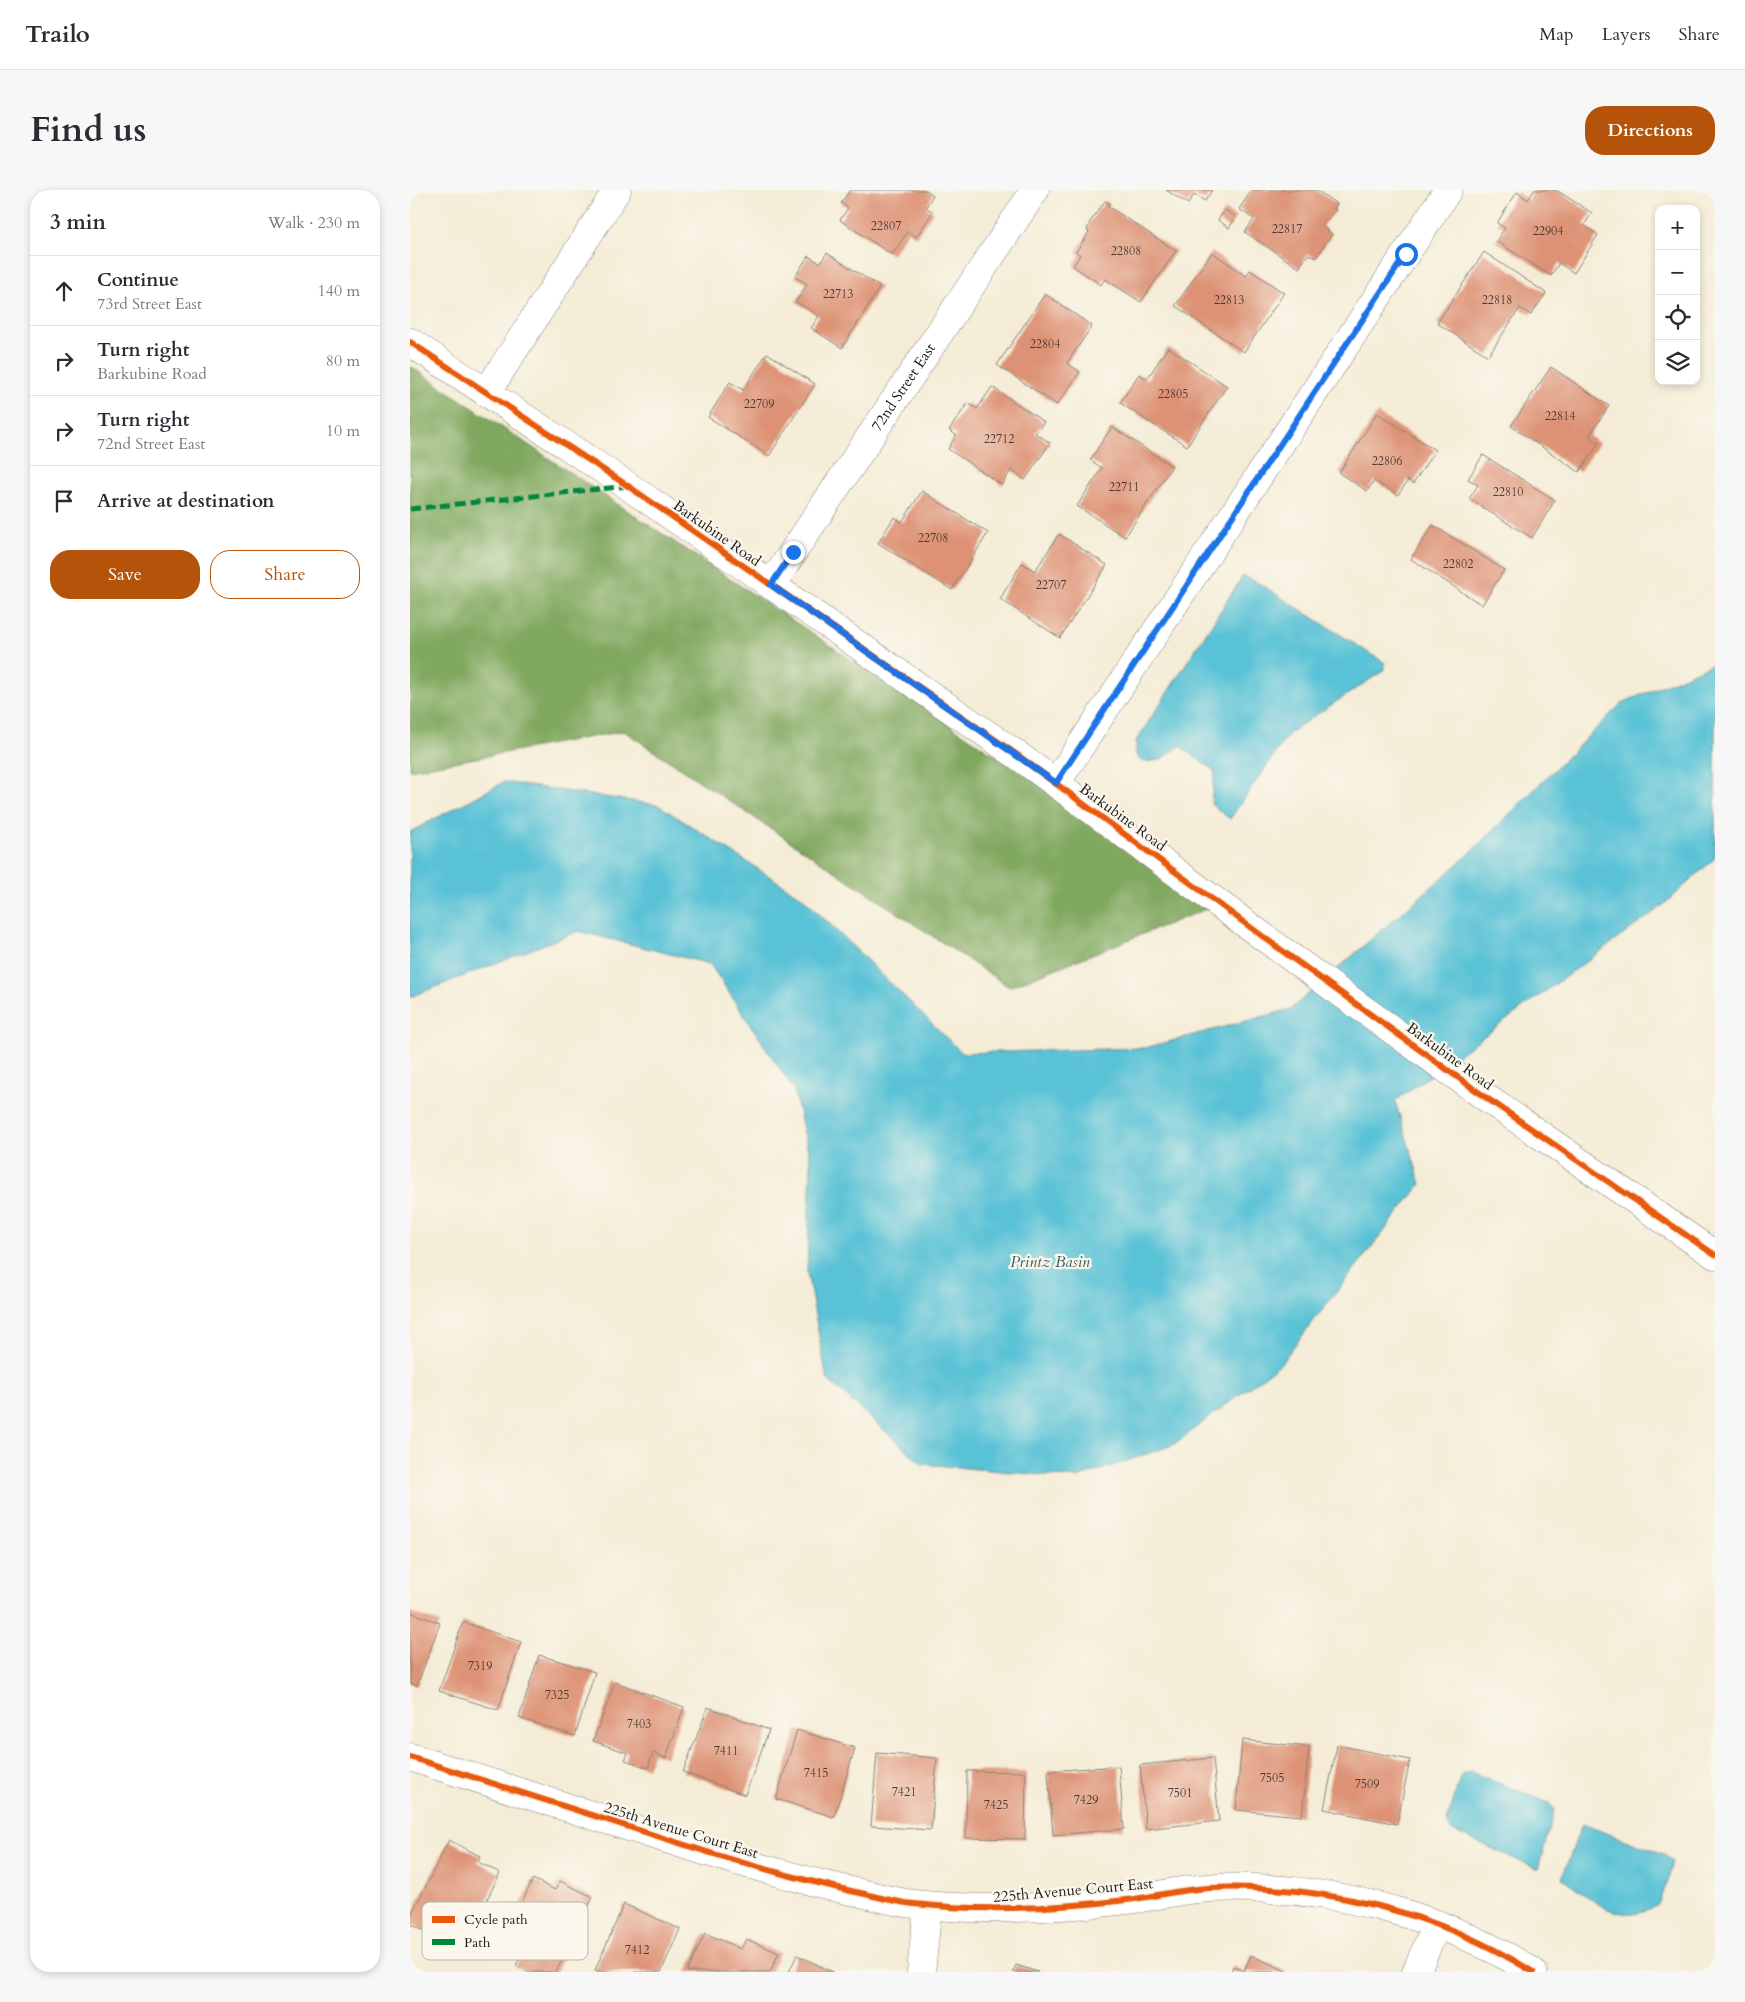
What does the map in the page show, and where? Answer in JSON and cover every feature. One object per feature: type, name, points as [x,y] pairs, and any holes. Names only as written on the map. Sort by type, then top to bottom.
[{"type":"street","points":[[488,392],[617,190]]},
{"type":"street","name":"72nd Street East","points":[[771,585],[1035,190]]},
{"type":"street","points":[[1056,783],[1448,190]]},
{"type":"street","name":"Barkubine Road","points":[[410,342],[488,392],[771,585],[1056,783],[1288,955],[1488,1098],[1715,1255]]},
{"type":"street","name":"225th Avenue Court East","points":[[410,1757],[734,1861],[800,1879],[911,1904],[996,1910],[1091,1903],[1209,1888],[1282,1890],[1347,1899],[1394,1910],[1438,1924],[1479,1942],[1533,1972]]},
{"type":"street","points":[[921,1972],[928,1906]]},
{"type":"street","points":[[1416,1972],[1438,1924]]},
{"type":"green space","points":[[410,366],[1219,904],[1009,987],[624,731],[410,770]]},
{"type":"water","points":[[1243,576],[1255,581],[1385,663],[1383,671],[1290,732],[1230,819],[1211,804],[1215,771],[1180,746],[1160,760],[1142,762],[1136,755],[1136,741]]},
{"type":"water","name":"Printz Basin","points":[[1715,663],[1715,858],[1661,907],[1395,1101],[1421,1184],[1280,1364],[1173,1445],[1077,1478],[922,1464],[827,1379],[807,1272],[811,1163],[794,1090],[710,964],[578,931],[410,997],[410,832],[504,782],[658,805],[802,897],[962,1053],[1145,1048],[1291,1009],[1466,857],[1622,703]]},
{"type":"water","points":[[1471,1772],[1549,1803],[1555,1809],[1538,1869],[1451,1830],[1447,1822],[1461,1775]]},
{"type":"water","points":[[1582,1824],[1663,1854],[1672,1861],[1668,1882],[1656,1906],[1628,1913],[1617,1912],[1596,1902],[1562,1878]]},
{"type":"building","points":[[850,190],[926,190],[933,195],[926,207],[933,212],[916,237],[908,231],[892,255],[840,220],[848,208],[841,203]]},
{"type":"building","points":[[1166,190],[1212,190],[1205,201],[1194,195],[1188,204]]},
{"type":"building","points":[[1252,190],[1316,190],[1337,204],[1334,209],[1336,210],[1322,226],[1332,234],[1316,258],[1308,254],[1299,268],[1245,232],[1254,219],[1239,209]]},
{"type":"building","points":[[1534,190],[1556,190],[1592,213],[1584,225],[1598,235],[1574,273],[1559,263],[1551,276],[1496,241],[1505,228],[1497,223],[1517,192],[1528,200]]},
{"type":"building","points":[[1105,201],[1110,204],[1108,206],[1176,251],[1141,302],[1105,279],[1101,285],[1073,266],[1080,255],[1076,252],[1089,232],[1087,230],[1090,222]]},
{"type":"building","points":[[1225,210],[1236,217],[1229,228],[1218,220]]},
{"type":"building","points":[[1212,252],[1246,276],[1250,270],[1284,293],[1244,352],[1175,306]]},
{"type":"building","points":[[1484,252],[1546,293],[1531,315],[1520,308],[1488,356],[1437,323]]},
{"type":"building","points":[[827,253],[880,287],[842,348],[811,328],[819,316],[796,302],[807,284],[795,277],[808,256],[820,263]]},
{"type":"building","points":[[1045,294],[1092,326],[1067,363],[1080,372],[1057,405],[997,365]]},
{"type":"building","points":[[1168,347],[1227,386],[1187,446],[1120,403],[1139,374],[1147,379]]},
{"type":"building","points":[[767,353],[815,384],[769,456],[708,417],[730,382],[743,390]]},
{"type":"building","points":[[1551,367],[1609,406],[1589,436],[1599,443],[1579,472],[1511,426]]},
{"type":"building","points":[[992,387],[1044,422],[1035,433],[1050,443],[1025,480],[1011,470],[1002,485],[948,449],[956,435],[949,430],[968,403],[977,409]]},
{"type":"building","points":[[1377,413],[1435,450],[1413,484],[1408,480],[1398,495],[1374,481],[1367,491],[1339,473]]},
{"type":"building","points":[[1112,427],[1172,466],[1125,537],[1077,506],[1102,468],[1090,460]]},
{"type":"building","points":[[1483,455],[1555,500],[1532,538],[1469,499],[1478,485],[1468,479]]},
{"type":"building","points":[[922,491],[988,533],[952,590],[878,543],[894,517],[902,522]]},
{"type":"building","points":[[1433,525],[1504,570],[1482,605],[1411,559]]},
{"type":"building","points":[[1059,534],[1107,565],[1060,638],[1000,599],[1022,563],[1035,571]]},
{"type":"building","points":[[410,1612],[440,1623],[417,1686],[410,1683]]},
{"type":"building","points":[[463,1622],[521,1642],[498,1710],[439,1691]]},
{"type":"building","points":[[539,1655],[595,1672],[575,1736],[519,1718]]},
{"type":"building","points":[[615,1682],[684,1707],[666,1758],[653,1753],[648,1768],[625,1760],[628,1753],[593,1741]]},
{"type":"building","points":[[708,1707],[769,1730],[745,1795],[683,1772]]},
{"type":"building","points":[[797,1730],[855,1748],[834,1817],[776,1799]]},
{"type":"building","points":[[1242,1740],[1309,1747],[1302,1816],[1236,1810]]},
{"type":"building","points":[[1337,1745],[1410,1760],[1397,1824],[1324,1809]]},
{"type":"building","points":[[877,1753],[937,1758],[931,1830],[871,1826]]},
{"type":"building","points":[[1213,1758],[1219,1821],[1146,1829],[1140,1765]]},
{"type":"building","points":[[1119,1766],[1124,1829],[1053,1835],[1048,1771]]},
{"type":"building","points":[[967,1771],[1026,1772],[1025,1839],[966,1838]]},
{"type":"building","points":[[449,1840],[480,1856],[478,1862],[500,1873],[486,1902],[422,1902],[422,1930],[410,1924],[410,1917]]},
{"type":"building","points":[[533,1879],[555,1890],[560,1881],[593,1897],[588,1907],[588,1902],[522,1902]]},
{"type":"building","points":[[624,1904],[680,1929],[661,1972],[600,1972],[595,1970]]},
{"type":"building","points":[[705,1933],[741,1949],[746,1939],[779,1953],[770,1972],[687,1972]]},
{"type":"building","points":[[797,1955],[833,1972],[789,1972]]},
{"type":"building","points":[[1251,1955],[1288,1972],[1231,1972],[1233,1966],[1244,1971]]},
{"type":"building","points":[[519,1960],[562,1960],[556,1972],[528,1972],[516,1966]]},
{"type":"building","points":[[1016,1965],[1038,1972],[1013,1972]]},
{"type":"marked path","points":[[410,509],[628,486]]},
{"type":"cycle path","points":[[410,342],[628,486],[1020,757],[1288,955],[1488,1099],[1715,1255]]},
{"type":"cycle path","points":[[410,1757],[745,1863],[808,1881],[898,1902],[969,1908],[1025,1908],[1108,1902],[1210,1888],[1295,1891],[1337,1897],[1419,1918],[1458,1933],[1496,1951],[1533,1972]]},
{"type":"route","points":[[793,552],[771,585],[1056,783],[1406,254]]}]
